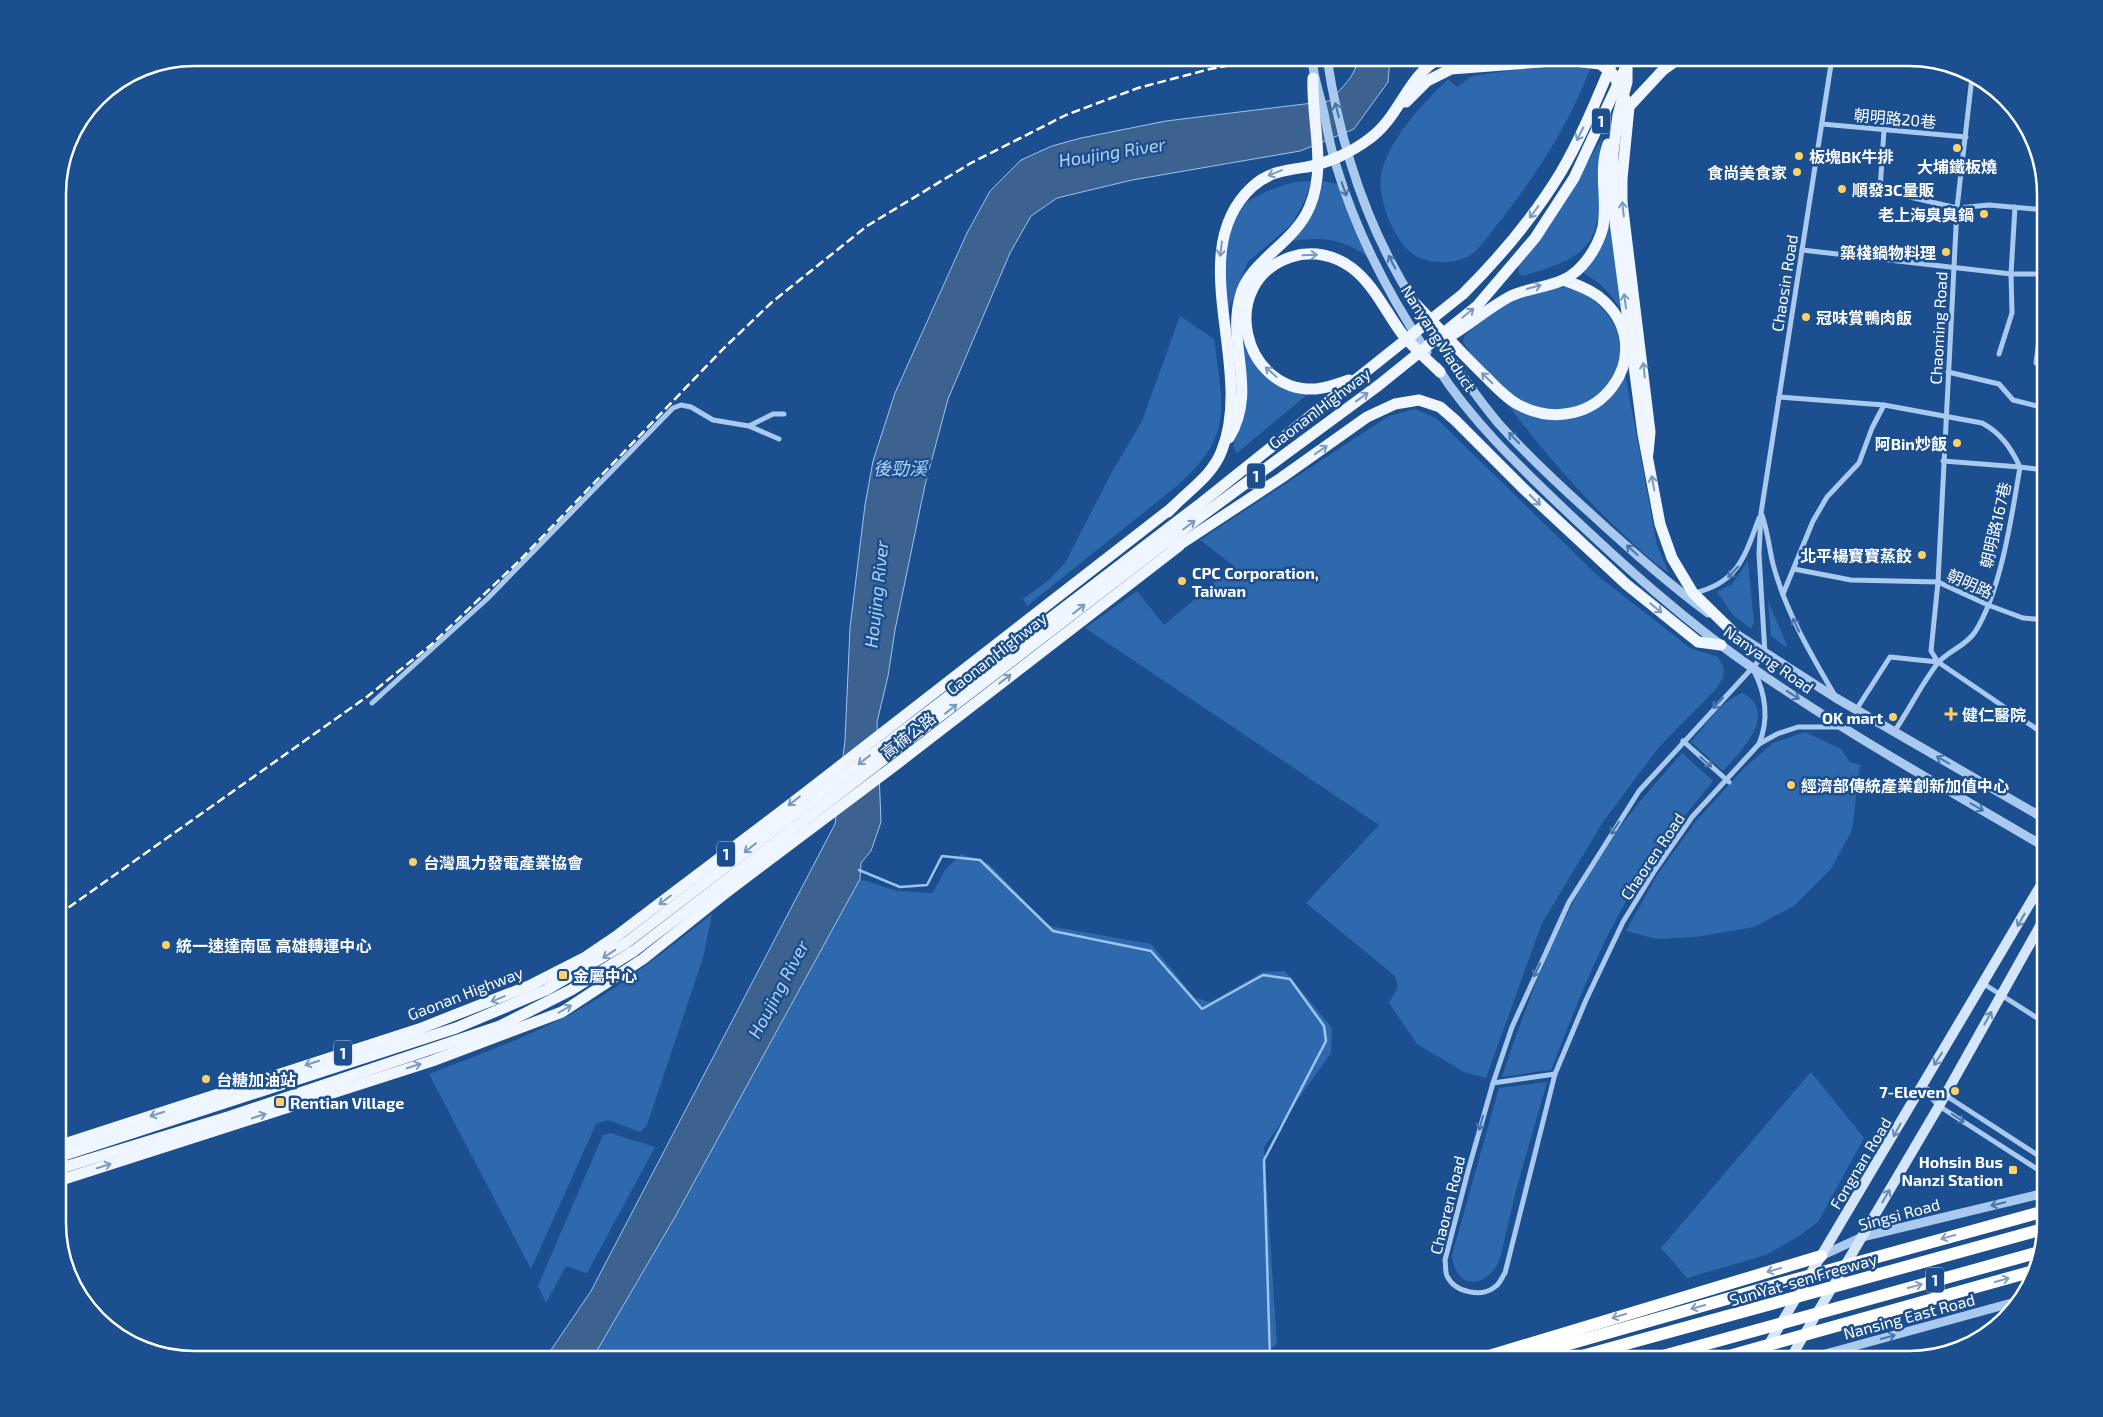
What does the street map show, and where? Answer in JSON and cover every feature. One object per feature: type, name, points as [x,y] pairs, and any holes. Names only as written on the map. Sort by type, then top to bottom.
[{"type":"highway","points":[[1547,1351],[1867,1259],[2037,1213]]},
{"type":"highway","name":"Sun Yat-sen Freeway","points":[[1603,1351],[2036,1231]]},
{"type":"highway","name":"1","points":[[1684,1351],[2033,1253]]},
{"type":"highway","points":[[1509,1351],[1821,1256]]},
{"type":"highway","points":[[1747,1351],[2026,1273]]},
{"type":"main road","points":[[1396,111],[1421,72],[1429,66]]},
{"type":"main road","points":[[1222,450],[1230,420],[1233,388],[1221,292],[1220,260],[1225,230],[1232,212],[1245,194],[1259,181],[1285,169],[1307,167],[1342,155],[1370,139],[1427,82],[1452,69],[1490,66]]},
{"type":"main road","points":[[1603,66],[1608,68],[1617,80],[1628,107],[1622,202],[1650,432],[1648,453]]},
{"type":"main road","name":"Gaonan Highway","points":[[1182,518],[1463,294],[1498,259],[1538,207],[1561,171],[1588,118],[1611,66]]},
{"type":"main road","name":"Gaonan Highway","points":[[897,735],[1124,574],[1176,542],[1417,355],[1477,306],[1504,277],[1535,238],[1574,178],[1626,66]]},
{"type":"main road","points":[[1628,66],[1627,82],[1618,115],[1613,153],[1612,199],[1642,434],[1648,453],[1660,524],[1677,569],[1689,594],[1735,634]]},
{"type":"main road","points":[[1417,355],[1464,330],[1509,296],[1563,280],[1588,258],[1599,239],[1604,216],[1605,156],[1618,120],[1628,107],[1669,66]]},
{"type":"main road","points":[[1124,574],[1145,536],[1173,506],[1202,481],[1237,424],[1243,401],[1237,309],[1248,277],[1286,240],[1304,218],[1311,204],[1318,168],[1312,101],[1313,78]]},
{"type":"main road","points":[[1357,378],[1315,389],[1287,384],[1266,368],[1251,346],[1245,325],[1245,314],[1250,292],[1262,276],[1278,263],[1302,255],[1318,254],[1327,256],[1352,268],[1362,277],[1402,333],[1440,372]]},
{"type":"main road","points":[[1412,300],[1471,363],[1516,403],[1543,415],[1558,416],[1592,406],[1608,394],[1620,372],[1624,359],[1624,334],[1618,321],[1599,297],[1589,290],[1563,280]]},
{"type":"main road","points":[[1124,574],[1151,561],[1176,542],[1367,417],[1395,404],[1420,400],[1440,407],[1455,420],[1525,490],[1626,584],[1698,642],[1721,645]]},
{"type":"main road","name":"1","points":[[1109,554],[1173,506]]},
{"type":"main road","points":[[1109,554],[1182,518]]},
{"type":"main road","name":"高楠公路","points":[[67,1178],[432,1061],[562,1012],[643,959],[728,891],[898,763],[1124,574],[1182,518]]},
{"type":"main road","name":"Gaonan Highway","points":[[897,720],[1007,637],[1109,554]]},
{"type":"main road","name":"Gaonan Highway","points":[[898,750],[1124,574]]},
{"type":"main road","name":"高楠公路","points":[[832,771],[897,720]]},
{"type":"main road","name":"高楠公路","points":[[830,786],[897,735]]},
{"type":"main road","name":"高楠公路","points":[[67,1166],[231,1116],[500,1026],[571,990],[634,951],[898,750]]},
{"type":"main road","name":"Gaonan Highway","points":[[67,1143],[419,1029],[487,1004],[559,972],[618,935],[832,771]]},
{"type":"main road","name":"Gaonan Highway","points":[[67,1154],[456,1028],[546,990],[626,943],[830,786]]},
{"type":"main road","name":"Fongnan Road","points":[[1765,1351],[2037,893]]},
{"type":"main road","points":[[1795,1351],[1939,1106],[2037,932]]},
{"type":"street","name":"Nanyang Viaduct","points":[[1312,66],[1313,78],[1321,98],[1335,163],[1370,255],[1408,324],[1440,372],[1487,431],[1525,472],[1660,597]]},
{"type":"street","name":"Nanyang Viaduct","points":[[1328,66],[1331,87],[1352,169],[1372,222],[1412,300],[1458,370],[1499,424],[1553,479],[1668,583],[1689,594]]},
{"type":"street","name":"Chaosin Road","points":[[1765,654],[1759,554],[1761,512],[1831,66]]},
{"type":"street","name":"Chaoming Road","points":[[1938,662],[1931,651],[1938,582],[1957,208],[1971,83]]},
{"type":"street","name":"朝明路20巷","points":[[1822,124],[1966,137]]},
{"type":"street","points":[[1884,130],[1880,190],[1957,208],[1988,205],[2037,209]]},
{"type":"street","points":[[1999,354],[2012,313],[2011,274],[2015,207]]},
{"type":"street","points":[[1802,250],[2011,274],[2037,274]]},
{"type":"street","points":[[1948,372],[1998,384],[2013,400],[2037,406]]},
{"type":"street","points":[[1779,397],[1884,405],[1982,423],[1994,430],[2012,449],[2020,467],[2037,469]]},
{"type":"street","points":[[372,703],[487,599],[665,414],[681,405],[691,408],[713,420],[749,426],[779,439]]},
{"type":"street","points":[[1783,594],[1813,522],[1827,497],[1862,458],[1872,428],[1884,405]]},
{"type":"street","points":[[749,426],[773,414],[784,414]]},
{"type":"street","name":"朝明路167巷","points":[[1938,662],[1967,642],[1975,632],[1988,605],[2010,530],[2020,467],[1943,461]]},
{"type":"street","name":"Chaosin Road","points":[[1689,594],[1722,582],[1736,570],[1745,556],[1761,512]]},
{"type":"street","name":"Chaosin Road","points":[[1761,512],[1768,531],[1773,564],[1783,594],[1810,652],[1836,698]]},
{"type":"street","name":"朝明路","points":[[1794,569],[1851,580],[1938,582],[1988,605],[2023,618],[2037,619]]},
{"type":"street","name":"Nanyang Road","points":[[1660,597],[1752,668],[1841,727],[2037,842]]},
{"type":"street","name":"Nanyang Road","points":[[1735,634],[1856,710],[2037,814]]},
{"type":"street","name":"Chaoren Road","points":[[1765,654],[1639,791],[1569,902],[1512,1027],[1493,1083],[1445,1260],[1447,1276],[1456,1286],[1468,1292],[1482,1293],[1496,1287],[1505,1273],[1555,1074],[1586,1000],[1623,922],[1655,870],[1692,817],[1759,744],[1777,734],[1798,727],[1841,727]]},
{"type":"street","points":[[1856,710],[1887,659],[1892,657],[1938,662],[2037,729]]},
{"type":"street","points":[[1894,732],[1938,662]]},
{"type":"street","points":[[1752,668],[1761,684],[1764,704],[1765,718],[1759,744]]},
{"type":"street","points":[[1683,741],[1727,781]]},
{"type":"street","points":[[1984,984],[2037,1018]]},
{"type":"street","points":[[1493,1083],[1555,1074]]},
{"type":"street","points":[[1921,1087],[1945,1095],[2037,1154]]},
{"type":"street","points":[[1921,1087],[1939,1106],[2037,1168]]},
{"type":"street","name":"Singsi Road","points":[[1821,1256],[1862,1237],[2037,1195]]},
{"type":"street","name":"Nansing East Road","points":[[1839,1351],[2007,1304]]},
{"type":"shaded area","points":[[1542,66],[1591,67],[1572,110],[1550,150],[1482,244],[1470,256],[1459,260],[1451,262],[1428,261],[1408,250],[1396,234],[1386,213],[1383,201],[1380,179],[1382,170],[1401,132],[1419,109],[1448,79],[1457,87],[1472,76]]},
{"type":"shaded area","points":[[1603,136],[1599,155],[1600,207],[1597,224],[1591,238],[1573,257],[1559,264],[1523,276],[1519,274],[1518,265],[1569,194]]},
{"type":"shaded area","points":[[1312,181],[1305,200],[1292,224],[1248,262],[1228,311],[1224,262],[1234,214],[1244,203],[1267,191],[1294,182]]},
{"type":"shaded area","points":[[1323,181],[1337,184],[1367,256],[1331,240],[1291,241],[1308,221]]},
{"type":"shaded area","points":[[1607,186],[1626,319],[1608,292],[1596,281],[1581,272],[1594,258]]},
{"type":"shaded area","points":[[1559,287],[1578,291],[1594,300],[1607,314],[1617,330],[1657,545],[1669,573],[1600,512],[1557,466],[1499,393],[1463,342],[1464,336],[1475,326],[1508,304],[1531,294]]},
{"type":"shaded area","points":[[1180,316],[1214,339],[1221,403],[1220,420],[1216,436],[1208,452],[1177,486],[1027,606],[1023,599],[1049,580],[1065,563],[1112,472],[1142,421]]},
{"type":"shaded area","points":[[1241,325],[1252,355],[1308,394],[1237,453],[1233,446],[1247,402]]},
{"type":"shaded area","points":[[1415,409],[1436,418],[1597,575],[1690,648],[1718,657],[1724,668],[1723,678],[1716,689],[1659,747],[1603,822],[1542,923],[1486,1078],[1464,1072],[1417,1044],[1389,1003],[1398,987],[1395,976],[1306,903],[1379,825],[1085,628],[1137,591],[1164,625],[1234,566],[1200,540],[1389,416]]},
{"type":"shaded area","points":[[1748,561],[1754,623],[1751,629],[1733,615],[1717,592],[1732,584]]},
{"type":"shaded area","points":[[1768,601],[1787,645],[1786,647],[1771,636]]},
{"type":"shaded area","points":[[1743,693],[1753,702],[1758,711],[1757,722],[1747,743],[1723,771],[1691,742],[1721,707],[1735,696]]},
{"type":"shaded area","name":"經濟部傳統產業創新加值中心","points":[[1805,732],[1841,749],[1850,762],[1860,765],[1852,830],[1831,869],[1794,906],[1754,927],[1696,937],[1657,939],[1626,931],[1657,875],[1696,821],[1745,767],[1773,743]]},
{"type":"shaded area","points":[[1682,753],[1713,781],[1664,844],[1620,912],[1591,970],[1551,1070],[1502,1077],[1525,1011],[1552,945],[1585,882],[1623,823]]},
{"type":"shaded area","points":[[961,854],[989,864],[1049,926],[1151,944],[1195,998],[1210,1002],[1263,972],[1285,971],[1332,1028],[1331,1053],[1264,1147],[1277,1344],[1268,1351],[597,1351],[675,1217],[860,879],[897,891],[933,893],[945,870]]},
{"type":"shaded area","points":[[712,914],[703,958],[647,1125],[640,1132],[608,1120],[596,1124],[531,1269],[429,1074],[520,1038],[573,1013],[627,979]]},
{"type":"shaded area","points":[[1811,1072],[1864,1138],[1818,1222],[1799,1236],[1766,1255],[1687,1278],[1661,1248]]},
{"type":"shaded area","points":[[1547,1082],[1516,1190],[1500,1259],[1487,1276],[1472,1282],[1465,1280],[1454,1267],[1452,1255],[1499,1088]]},
{"type":"shaded area","points":[[610,1133],[655,1147],[587,1273],[566,1266],[546,1303],[538,1286],[603,1135]]},
{"type":"water","name":"後勁溪","points":[[1356,66],[1389,66],[1388,82],[1354,129],[1300,151],[1132,180],[1057,198],[1031,216],[1010,253],[948,399],[925,485],[895,630],[888,676],[877,722],[881,822],[871,851],[861,863],[860,879],[675,1217],[597,1351],[550,1351],[591,1291],[835,824],[845,740],[850,628],[865,505],[873,461],[895,393],[967,233],[990,191],[1021,160],[1052,146],[1081,138],[1166,121],[1329,101],[1343,87]]},
{"type":"waterway","points":[[859,870],[900,887],[927,885],[942,856],[980,860],[1053,931],[1151,951],[1202,1009],[1263,975],[1290,979],[1324,1026],[1326,1041],[1264,1160],[1270,1351]]},
{"type":"railway","points":[[67,909],[368,696],[431,645],[519,561],[724,348],[771,303],[867,226],[971,163],[1066,115],[1138,88],[1225,66]]},
{"type":"place","name":"大埔鐵板燒","points":[[1957,148]]},
{"type":"place","name":"板塊BK牛排","points":[[1799,156]]},
{"type":"place","name":"食尚美食家","points":[[1797,172]]},
{"type":"place","name":"順發3C量販","points":[[1842,189]]},
{"type":"place","name":"老上海臭臭鍋","points":[[1984,214]]},
{"type":"place","name":"築棧鍋物料理","points":[[1946,252]]},
{"type":"place","name":"冠味賞鴨肉飯","points":[[1806,317]]},
{"type":"place","name":"阿Bin炒飯","points":[[1957,443]]},
{"type":"place","name":"北平楊寶寶蒸餃","points":[[1922,555]]},
{"type":"place","name":"CPC Corporation, Taiwan","points":[[1182,581]]},
{"type":"place","name":"健仁醫院","points":[[1951,714]]},
{"type":"place","name":"OK mart","points":[[1893,717]]},
{"type":"place","name":"經濟部傳統產業創新加值中心","points":[[1791,785]]},
{"type":"place","name":"台灣風力發電產業協會","points":[[413,862]]},
{"type":"place","name":"統一速達南區 高雄轉運中心","points":[[166,945]]},
{"type":"place","name":"金屬中心","points":[[563,975]]},
{"type":"place","name":"台糖加油站","points":[[206,1079]]},
{"type":"place","name":"7-Eleven","points":[[1955,1091]]},
{"type":"place","name":"Rentian Village","points":[[280,1102]]},
{"type":"place","name":"Hohsin Bus Nanzi Station","points":[[2013,1170]]},
{"type":"water label","name":"Houjing River","points":[[1112,152]]},
{"type":"water label","name":"Houjing River","points":[[876,594]]},
{"type":"water label","name":"Houjing River","points":[[778,989]]}]
